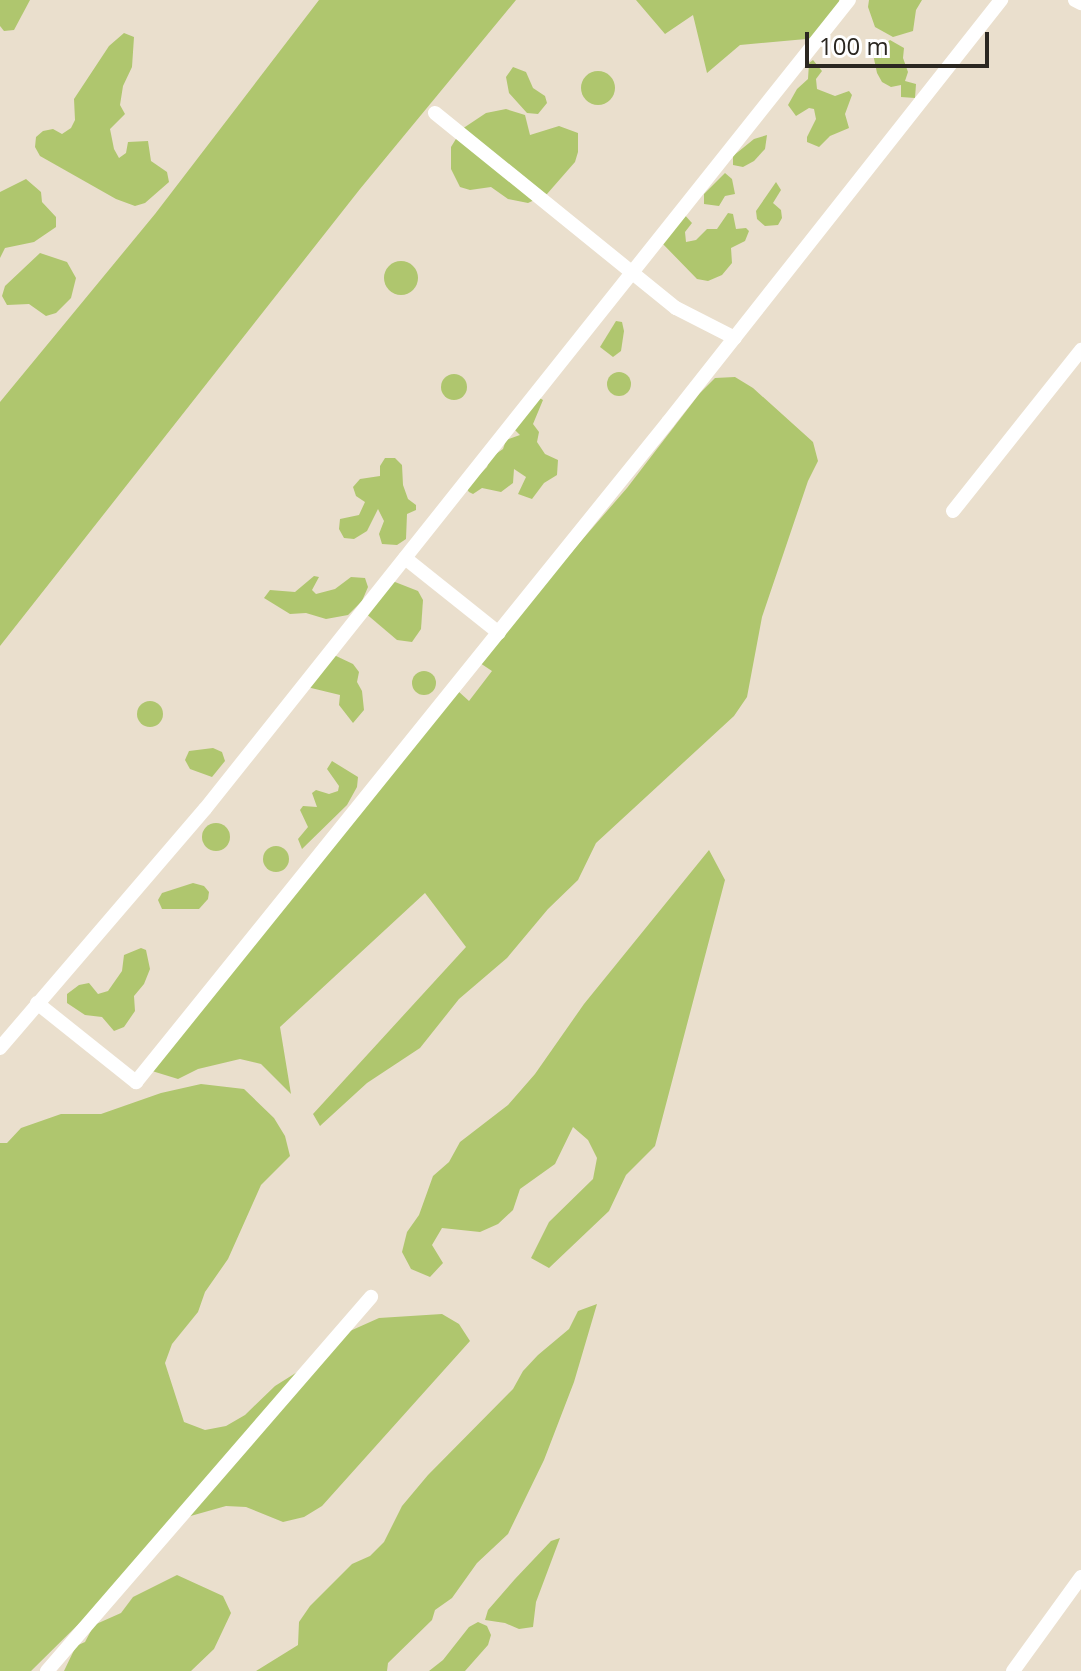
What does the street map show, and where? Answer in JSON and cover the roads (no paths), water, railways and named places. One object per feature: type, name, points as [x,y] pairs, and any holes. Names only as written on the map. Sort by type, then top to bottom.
[{"type":"street","points":[[0,1048],[205,809],[849,0]]},
{"type":"street","points":[[37,1003],[136,1082],[735,338],[1001,0]]},
{"type":"street","points":[[1075,0],[1081,3]]},
{"type":"street","points":[[435,113],[632,273],[695,320],[735,338]]},
{"type":"street","points":[[953,511],[1081,350]]},
{"type":"street","points":[[405,558],[499,633]]},
{"type":"street","points":[[47,1671],[371,1297]]},
{"type":"street","points":[[1013,1671],[1081,1577]]}]
